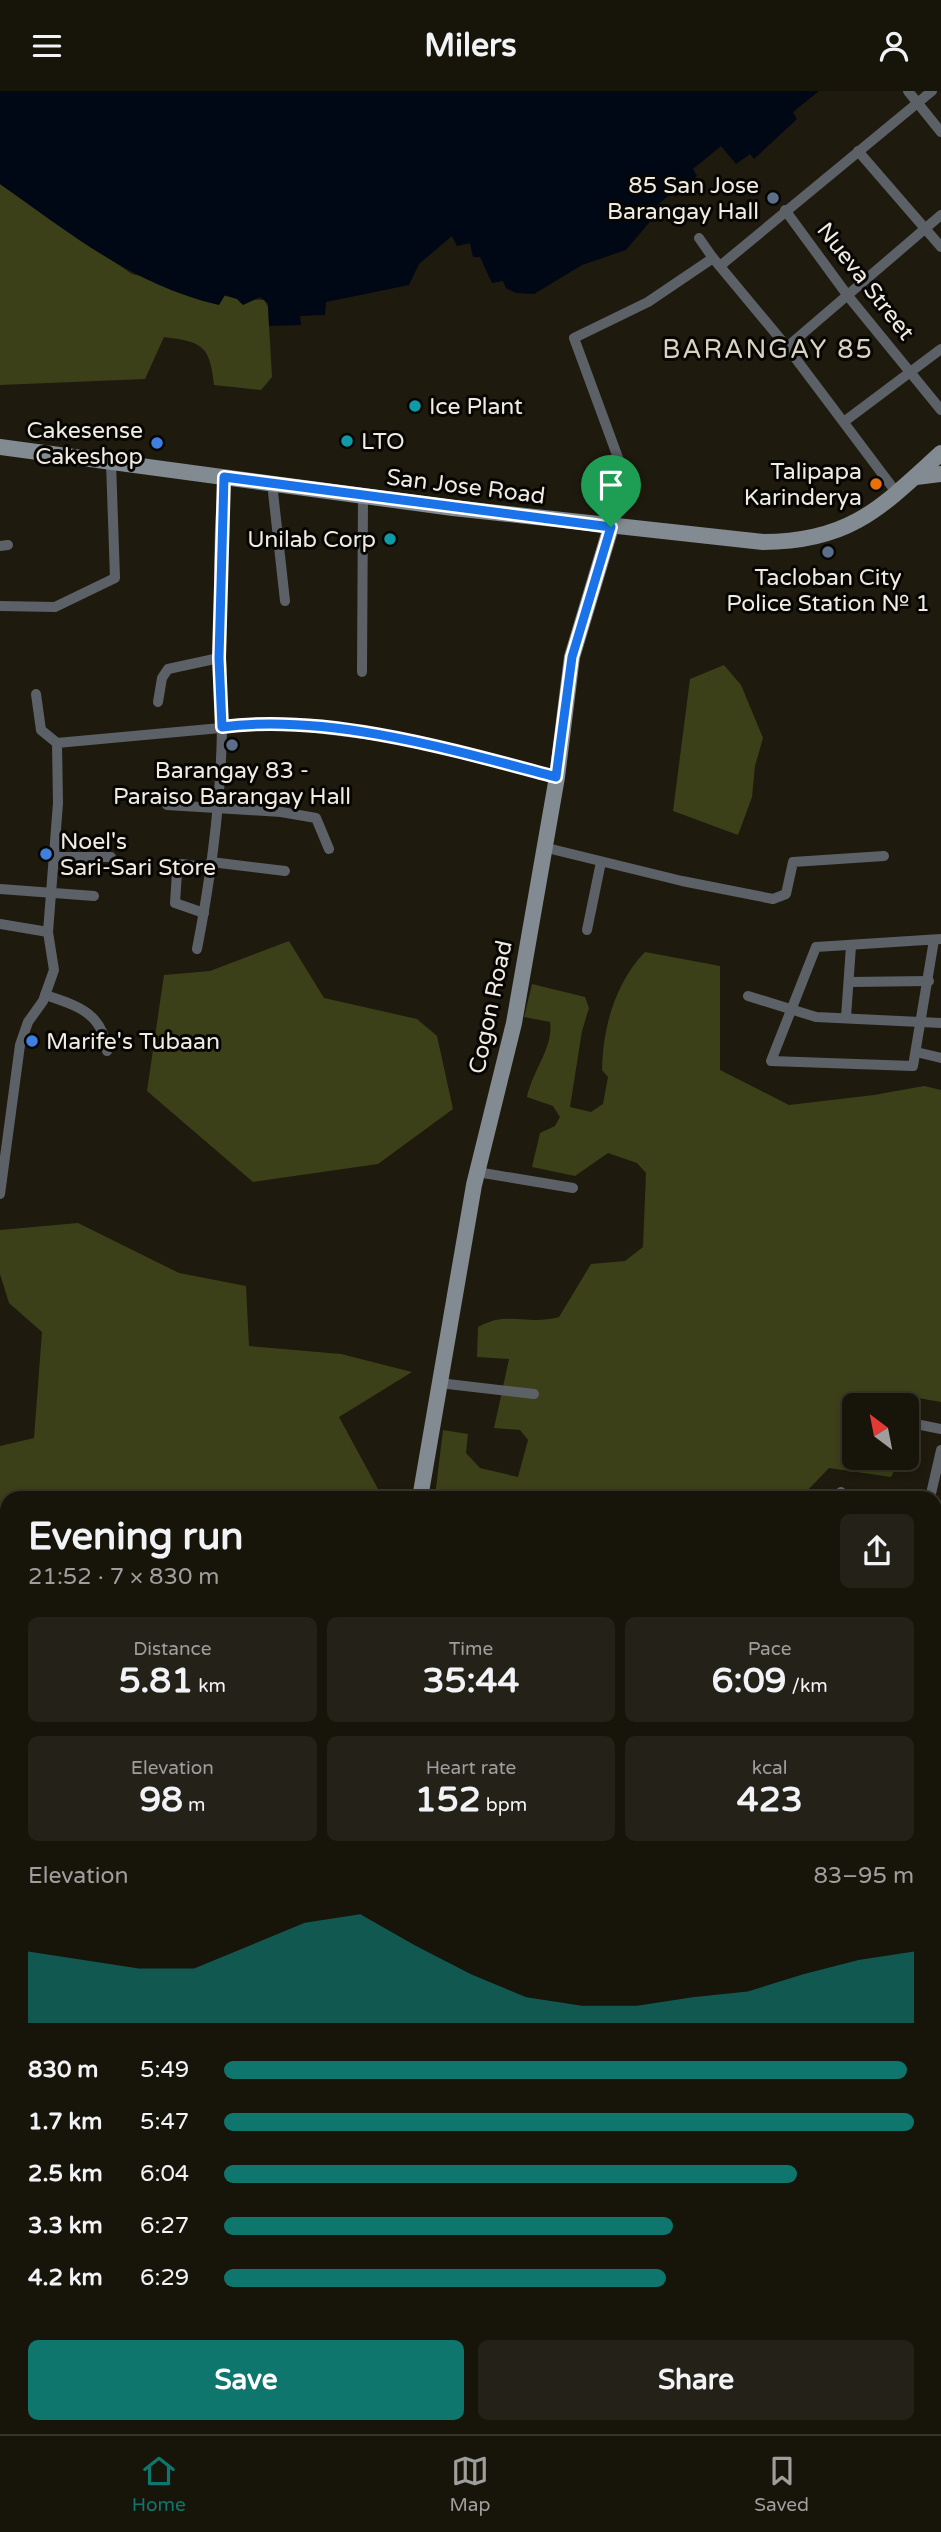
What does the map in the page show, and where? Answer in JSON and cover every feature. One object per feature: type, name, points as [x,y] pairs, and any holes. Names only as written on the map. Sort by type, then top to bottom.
[{"type":"main road","name":"San Jose Road","points":[[0,447],[363,496],[751,541],[804,541],[845,529],[914,478],[941,453]]},
{"type":"main road","points":[[914,478],[941,474]]},
{"type":"main road","name":"Cogon Road","points":[[421,1491],[477,1172],[514,1023],[556,777],[572,657],[613,527]]},
{"type":"street","points":[[908,91],[924,97],[941,96]]},
{"type":"street","points":[[924,97],[941,132]]},
{"type":"street","points":[[613,527],[620,463],[574,340],[576,336],[648,302],[717,262],[924,97]]},
{"type":"street","points":[[858,151],[941,247]]},
{"type":"street","name":"Nueva Street","points":[[785,210],[848,296],[941,409]]},
{"type":"street","points":[[787,347],[941,215]]},
{"type":"street","points":[[699,238],[845,421],[896,492]]},
{"type":"street","points":[[845,421],[941,349]]},
{"type":"street","points":[[0,606],[55,607],[115,578],[111,462]]},
{"type":"street","points":[[197,950],[211,865],[222,727],[219,658],[224,477]]},
{"type":"street","points":[[272,484],[285,601]]},
{"type":"street","points":[[362,672],[363,496]]},
{"type":"street","points":[[158,702],[162,678],[168,669],[219,658]]},
{"type":"street","points":[[36,694],[41,730],[57,743],[274,723],[397,738],[556,777]]},
{"type":"street","points":[[0,1194],[20,1045],[28,1022],[45,995],[54,969],[48,932],[58,803],[57,743]]},
{"type":"street","points":[[167,805],[217,807],[316,818],[324,831],[328,849]]},
{"type":"street","points":[[543,847],[774,899],[786,894],[790,864],[793,862],[884,856]]},
{"type":"street","points":[[53,857],[111,857]]},
{"type":"street","points":[[587,930],[601,862]]},
{"type":"street","points":[[204,913],[174,903],[177,872],[182,864],[285,871]]},
{"type":"street","points":[[0,889],[94,896]]},
{"type":"street","points":[[0,923],[48,932]]},
{"type":"street","points":[[937,939],[911,1067],[771,1061],[792,1012],[813,950],[819,946],[937,939]]},
{"type":"street","points":[[846,1017],[851,946]]},
{"type":"street","points":[[850,982],[929,981]]},
{"type":"street","points":[[45,995],[67,1002],[95,1020],[105,1032],[107,1051]]},
{"type":"street","points":[[748,996],[792,1012],[816,1017],[941,1023]]},
{"type":"street","points":[[916,1052],[941,1058]]},
{"type":"street","points":[[477,1172],[573,1188]]},
{"type":"street","points":[[439,1383],[534,1394]]},
{"type":"street","points":[[919,1425],[941,1429]]},
{"type":"street","points":[[932,1491],[941,1450]]},
{"type":"green space","points":[[0,184],[132,274],[238,299],[264,300],[268,307],[272,377],[261,390],[214,385],[210,361],[202,348],[187,341],[164,337],[145,379],[0,385]]},
{"type":"green space","points":[[724,665],[741,685],[763,738],[755,766],[752,797],[738,835],[673,811],[690,679]]},
{"type":"green space","points":[[289,941],[324,998],[417,1019],[437,1036],[453,1109],[378,1164],[253,1182],[147,1091],[164,975],[210,971]]},
{"type":"green space","points":[[645,952],[720,966],[720,1070],[789,1105],[924,1086],[941,1090],[941,1402],[919,1398],[919,1393],[842,1393],[842,1470],[829,1468],[807,1491],[436,1491],[443,1430],[468,1434],[466,1453],[480,1468],[518,1477],[528,1440],[520,1430],[494,1428],[509,1359],[477,1357],[478,1327],[499,1320],[559,1317],[591,1264],[625,1261],[643,1247],[646,1173],[637,1163],[608,1153],[575,1176],[532,1167],[540,1133],[555,1126],[560,1117],[553,1106],[527,1097],[546,1050],[550,1031],[550,1022],[524,1017],[532,984],[585,997],[589,1008],[582,1031],[570,1107],[591,1112],[603,1104],[608,1077],[602,1070],[605,1038],[618,992]]},
{"type":"green space","points":[[78,1223],[179,1273],[246,1286],[249,1346],[341,1354],[412,1372],[339,1417],[378,1489],[0,1491],[0,1446],[34,1438],[42,1332],[9,1303],[0,1274],[0,1230]]},
{"type":"green space","points":[[843,1470],[894,1470],[891,1477]]},
{"type":"shaded area","points":[[0,91],[819,91],[793,112],[797,119],[754,159],[750,154],[736,164],[721,146],[693,169],[697,176],[676,197],[672,193],[656,206],[659,211],[626,250],[582,265],[534,294],[516,293],[506,288],[503,281],[492,283],[480,257],[473,257],[470,243],[457,246],[452,236],[419,264],[409,285],[326,302],[325,315],[300,316],[301,325],[269,326],[268,303],[260,297],[243,305],[237,299],[225,295],[219,305],[159,285],[77,239],[0,184]]},
{"type":"place","name":"85 San Jose Barangay Hall","points":[[773,198]]},
{"type":"place","name":"Ice Plant","points":[[415,406]]},
{"type":"place","name":"LTO","points":[[347,441]]},
{"type":"place","name":"Cakesense Cakeshop","points":[[157,443]]},
{"type":"place","name":"Talipapa Karinderya","points":[[876,484]]},
{"type":"place","name":"Unilab Corp","points":[[390,539]]},
{"type":"place","name":"Tacloban City Police Station № 1","points":[[828,552]]},
{"type":"place","name":"Barangay 83 - Paraiso Barangay Hall","points":[[232,745]]},
{"type":"place","name":"Noel's Sari-Sari Store","points":[[46,854]]},
{"type":"place","name":"Marife's Tubaan","points":[[32,1041]]},
{"type":"district","name":"BARANGAY 85","points":[[768,349]]},
{"type":"route","points":[[224,477],[611,527],[572,657],[556,777],[397,738],[274,723],[222,727],[219,658],[224,477]]}]
